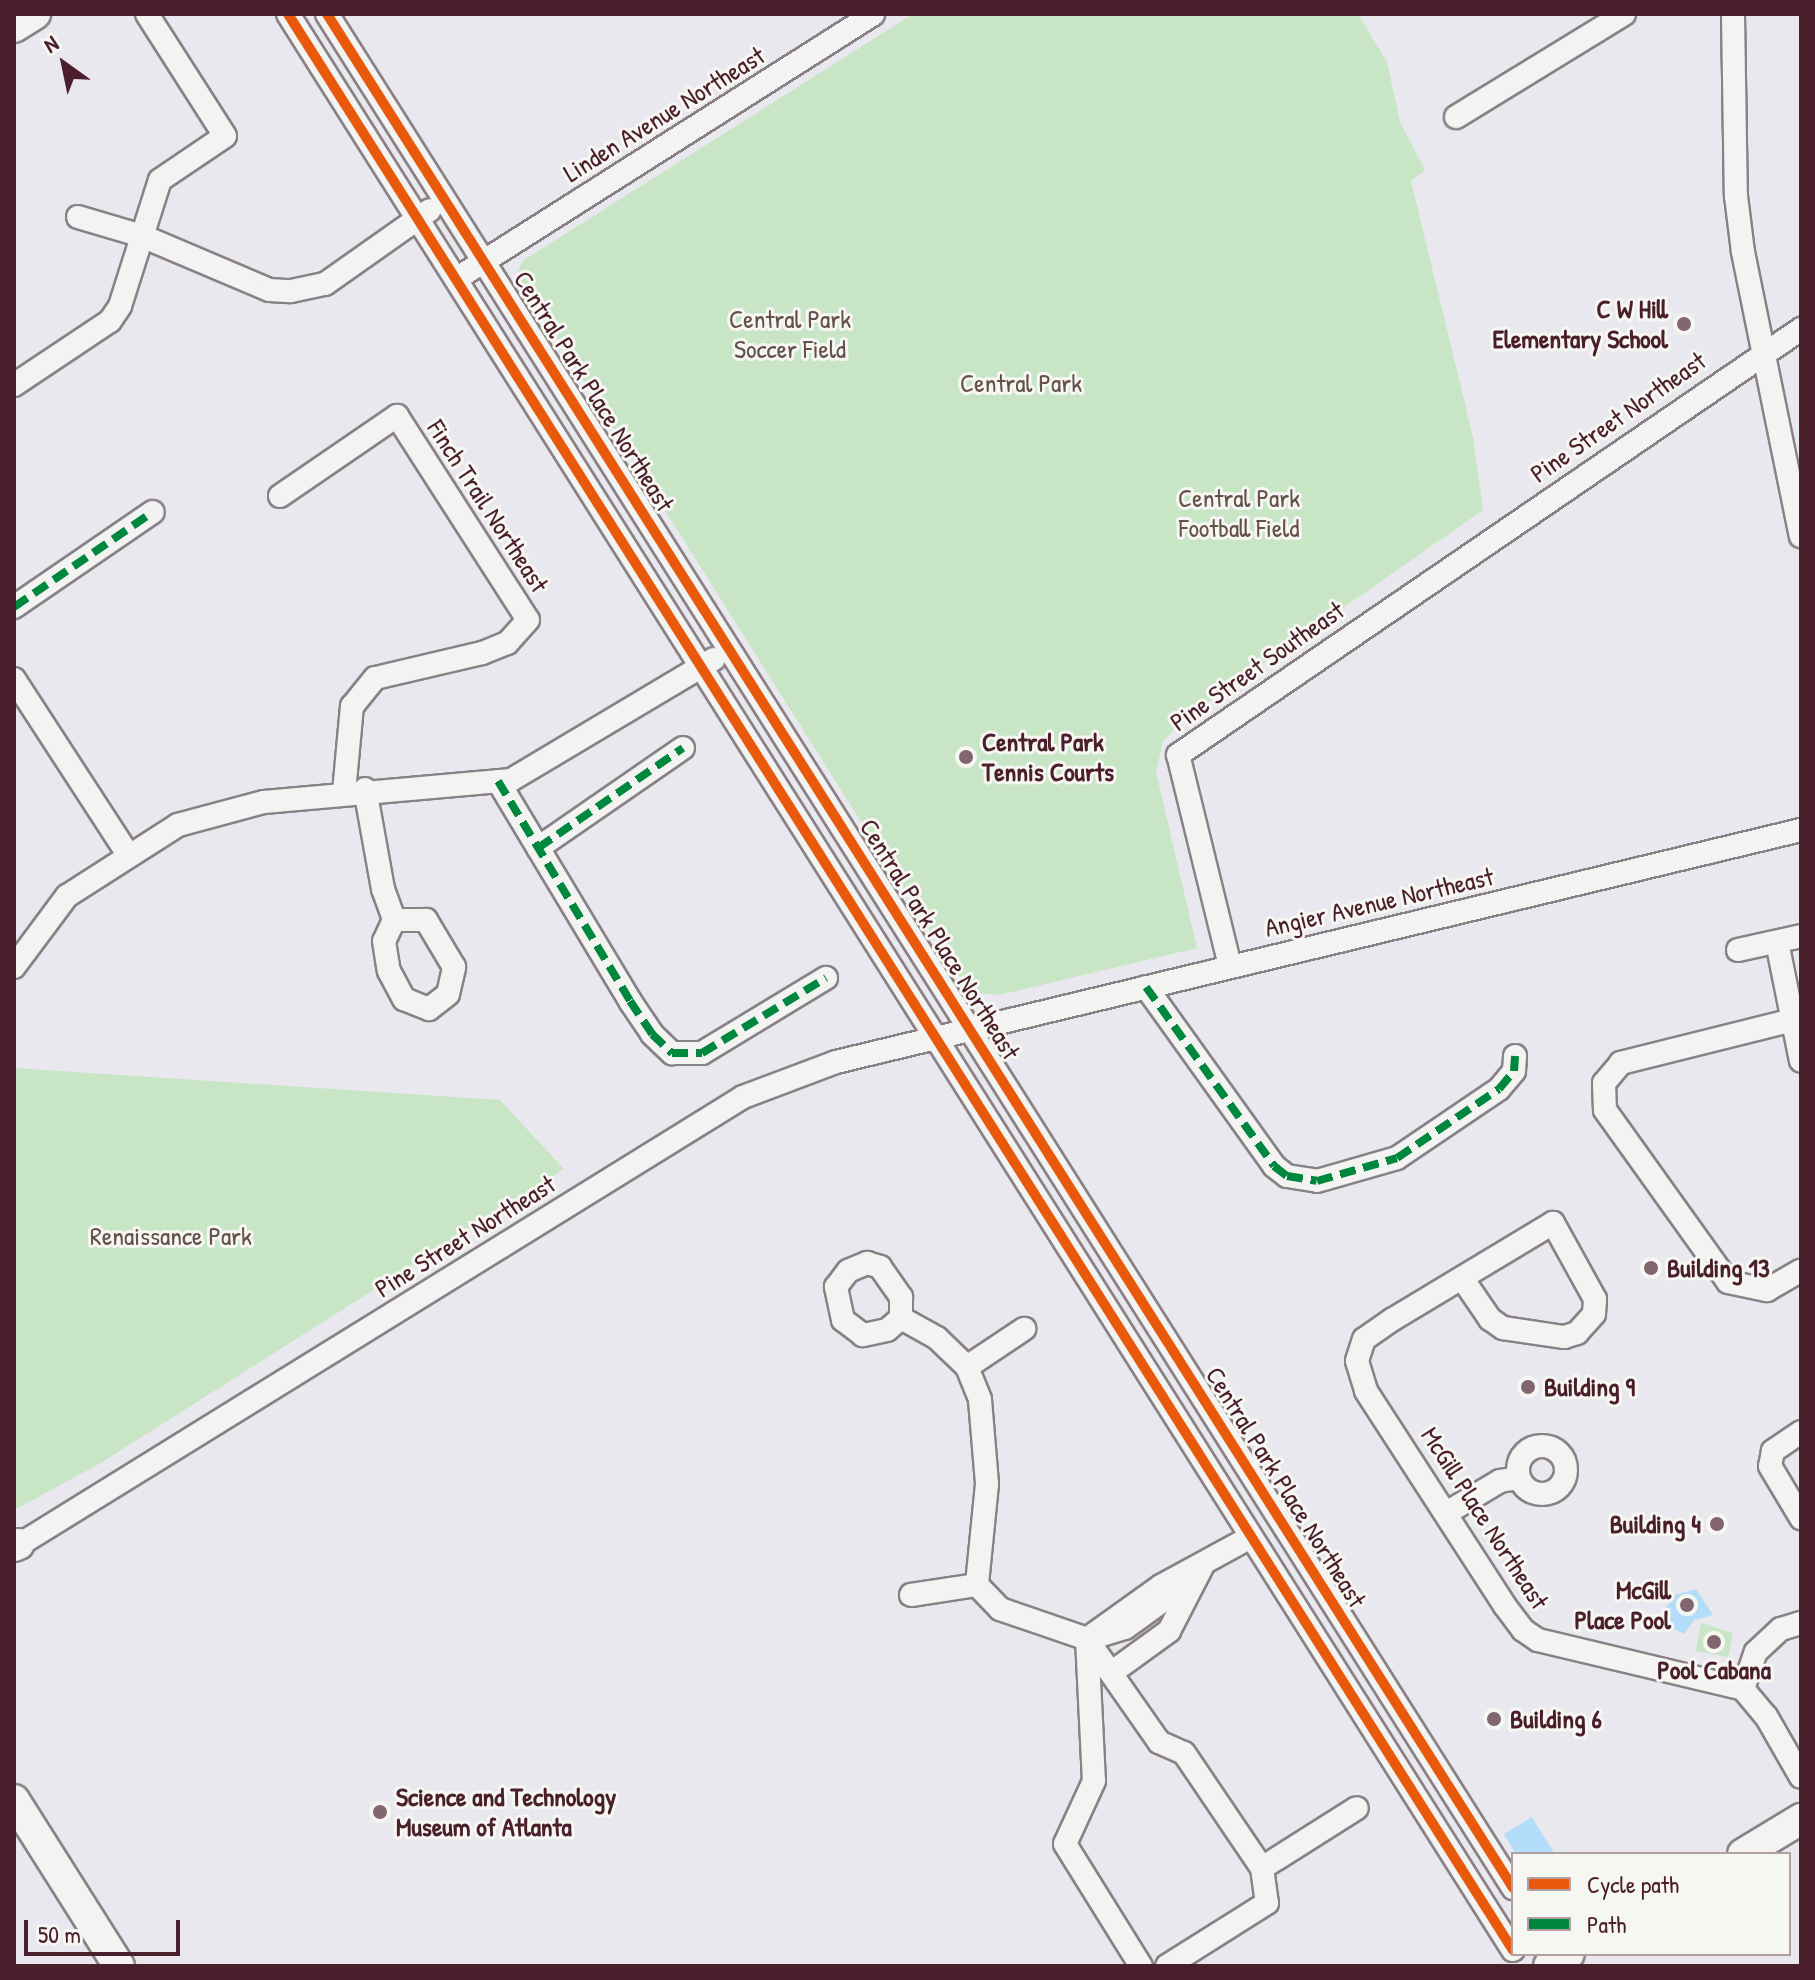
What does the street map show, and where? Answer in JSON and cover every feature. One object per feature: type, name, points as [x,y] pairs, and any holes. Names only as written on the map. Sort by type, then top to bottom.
[{"type":"main road","points":[[14,27],[35,14]]},
{"type":"main road","points":[[14,1800],[119,1966]]},
{"type":"main road","points":[[1746,1852],[1801,1819]]},
{"type":"street","points":[[14,385],[110,321],[167,171],[225,136],[147,14]]},
{"type":"street","name":"Central Park Place Northeast","points":[[288,14],[1511,1947]]},
{"type":"street","name":"Central Park Place Northeast","points":[[327,14],[1511,1885]]},
{"type":"street","name":"Linden Avenue Northeast","points":[[486,261],[873,14]]},
{"type":"street","points":[[1456,117],[1624,14]]},
{"type":"street","points":[[1733,14],[1736,196],[1763,353],[1801,536]]},
{"type":"street","points":[[78,217],[142,236],[269,290],[311,290],[446,199]]},
{"type":"street","name":"Central Park Place Northeast","points":[[456,279],[486,261]]},
{"type":"street","name":"Pine Street Northeast","points":[[1469,554],[1801,329]]},
{"type":"street","name":"Finch Trail Northeast","points":[[280,496],[397,416],[528,620],[507,643],[482,653],[375,678],[352,706],[355,791]]},
{"type":"street","points":[[14,607],[153,512]]},
{"type":"street","name":"Pine Street Southeast","points":[[1230,966],[1178,755],[1469,554]]},
{"type":"street","points":[[14,967],[67,896],[127,853],[178,825],[234,807],[355,791],[511,780],[590,736],[731,649]]},
{"type":"street","points":[[14,679],[127,853]]},
{"type":"street","points":[[538,848],[683,748]]},
{"type":"street","points":[[498,781],[637,1012],[672,1053],[702,1053],[826,978]]},
{"type":"street","points":[[355,791],[394,920]]},
{"type":"street","name":"Angier Avenue Northeast","points":[[970,1029],[1801,830]]},
{"type":"street","points":[[1738,950],[1801,936]]},
{"type":"street","points":[[1777,942],[1797,1019],[1801,1061]]},
{"type":"street","points":[[1146,987],[1274,1166],[1287,1176],[1317,1181],[1397,1158],[1499,1089],[1514,1071],[1515,1056]]},
{"type":"street","points":[[1797,1019],[1621,1063],[1604,1083],[1605,1110],[1728,1282],[1767,1290],[1801,1270]]},
{"type":"street","name":"Pine Street Northeast","points":[[16,1546],[743,1097],[836,1062],[970,1029]]},
{"type":"street","name":"McGill Place Northeast","points":[[1462,1278],[1490,1319],[1503,1328],[1564,1337],[1588,1325],[1594,1314],[1595,1299],[1586,1277],[1553,1223],[1462,1278],[1364,1339],[1357,1361],[1366,1391],[1448,1512],[1505,1606],[1523,1630],[1538,1640],[1743,1689]]},
{"type":"street","points":[[901,1318],[937,1338],[967,1367],[980,1400],[987,1484],[977,1585],[1000,1609],[1087,1639],[1159,1742],[1184,1753],[1262,1868],[1267,1903],[1167,1966]]},
{"type":"street","points":[[967,1367],[1024,1329]]},
{"type":"street","points":[[1801,1432],[1773,1451],[1770,1466],[1801,1518]]},
{"type":"street","points":[[1448,1512],[1500,1481],[1518,1478]]},
{"type":"street","points":[[1087,1639],[1138,1610],[1196,1568],[1251,1537]]},
{"type":"street","points":[[1111,1673],[1157,1640],[1194,1591],[1196,1568]]},
{"type":"street","points":[[911,1595],[977,1585]]},
{"type":"street","points":[[1138,1610],[1157,1640]]},
{"type":"street","points":[[1801,1623],[1781,1629],[1756,1652],[1743,1689],[1766,1716],[1801,1777]]},
{"type":"street","points":[[1087,1639],[1094,1781],[1065,1844],[1141,1966]]},
{"type":"street","points":[[1262,1868],[1357,1808]]},
{"type":"green space","name":"Central Park","points":[[913,14],[1358,14],[1387,62],[1400,122],[1425,170],[1411,181],[1473,437],[1483,510],[1184,719],[1163,741],[1156,772],[1197,948],[999,995],[980,993],[957,974],[521,282],[518,269],[524,260]]},
{"type":"green space","name":"Renaissance Park","points":[[14,1068],[500,1100],[564,1169],[99,1464],[14,1510]]},
{"type":"green space","name":"Pool Cabana","points":[[1701,1623],[1733,1633],[1728,1657],[1696,1651]]},
{"type":"water","name":"McGill Place Pool","points":[[1696,1589],[1713,1615],[1694,1620],[1684,1634],[1657,1620],[1675,1595]]},
{"type":"water","points":[[1532,1817],[1554,1852],[1515,1852],[1504,1834]]},
{"type":"marked path","points":[[14,607],[153,512]]},
{"type":"marked path","points":[[538,848],[683,748]]},
{"type":"marked path","points":[[498,781],[630,1001],[652,1034],[672,1053],[702,1053],[826,978]]},
{"type":"marked path","points":[[1146,987],[1274,1166],[1287,1176],[1317,1181],[1397,1158],[1499,1089],[1514,1071],[1515,1056]]},
{"type":"cycle path","points":[[288,14],[1511,1947]]},
{"type":"cycle path","points":[[327,14],[1511,1885]]},
{"type":"place","name":"C W Hill Elementary School","points":[[1684,324]]},
{"type":"place","name":"Central Park Tennis Courts","points":[[966,757]]},
{"type":"place","name":"Building 13","points":[[1651,1268]]},
{"type":"place","name":"Building 9","points":[[1528,1387]]},
{"type":"place","name":"Building 4","points":[[1717,1524]]},
{"type":"place","name":"McGill Place Pool","points":[[1687,1605]]},
{"type":"place","name":"Pool Cabana","points":[[1714,1642]]},
{"type":"place","name":"Building 6","points":[[1494,1719]]},
{"type":"place","name":"Science and Technology Museum of Atlanta","points":[[380,1812]]},
{"type":"park label","name":"Central Park Soccer Field","points":[[790,334]]},
{"type":"park label","name":"Central Park Football Field","points":[[1239,513]]}]
